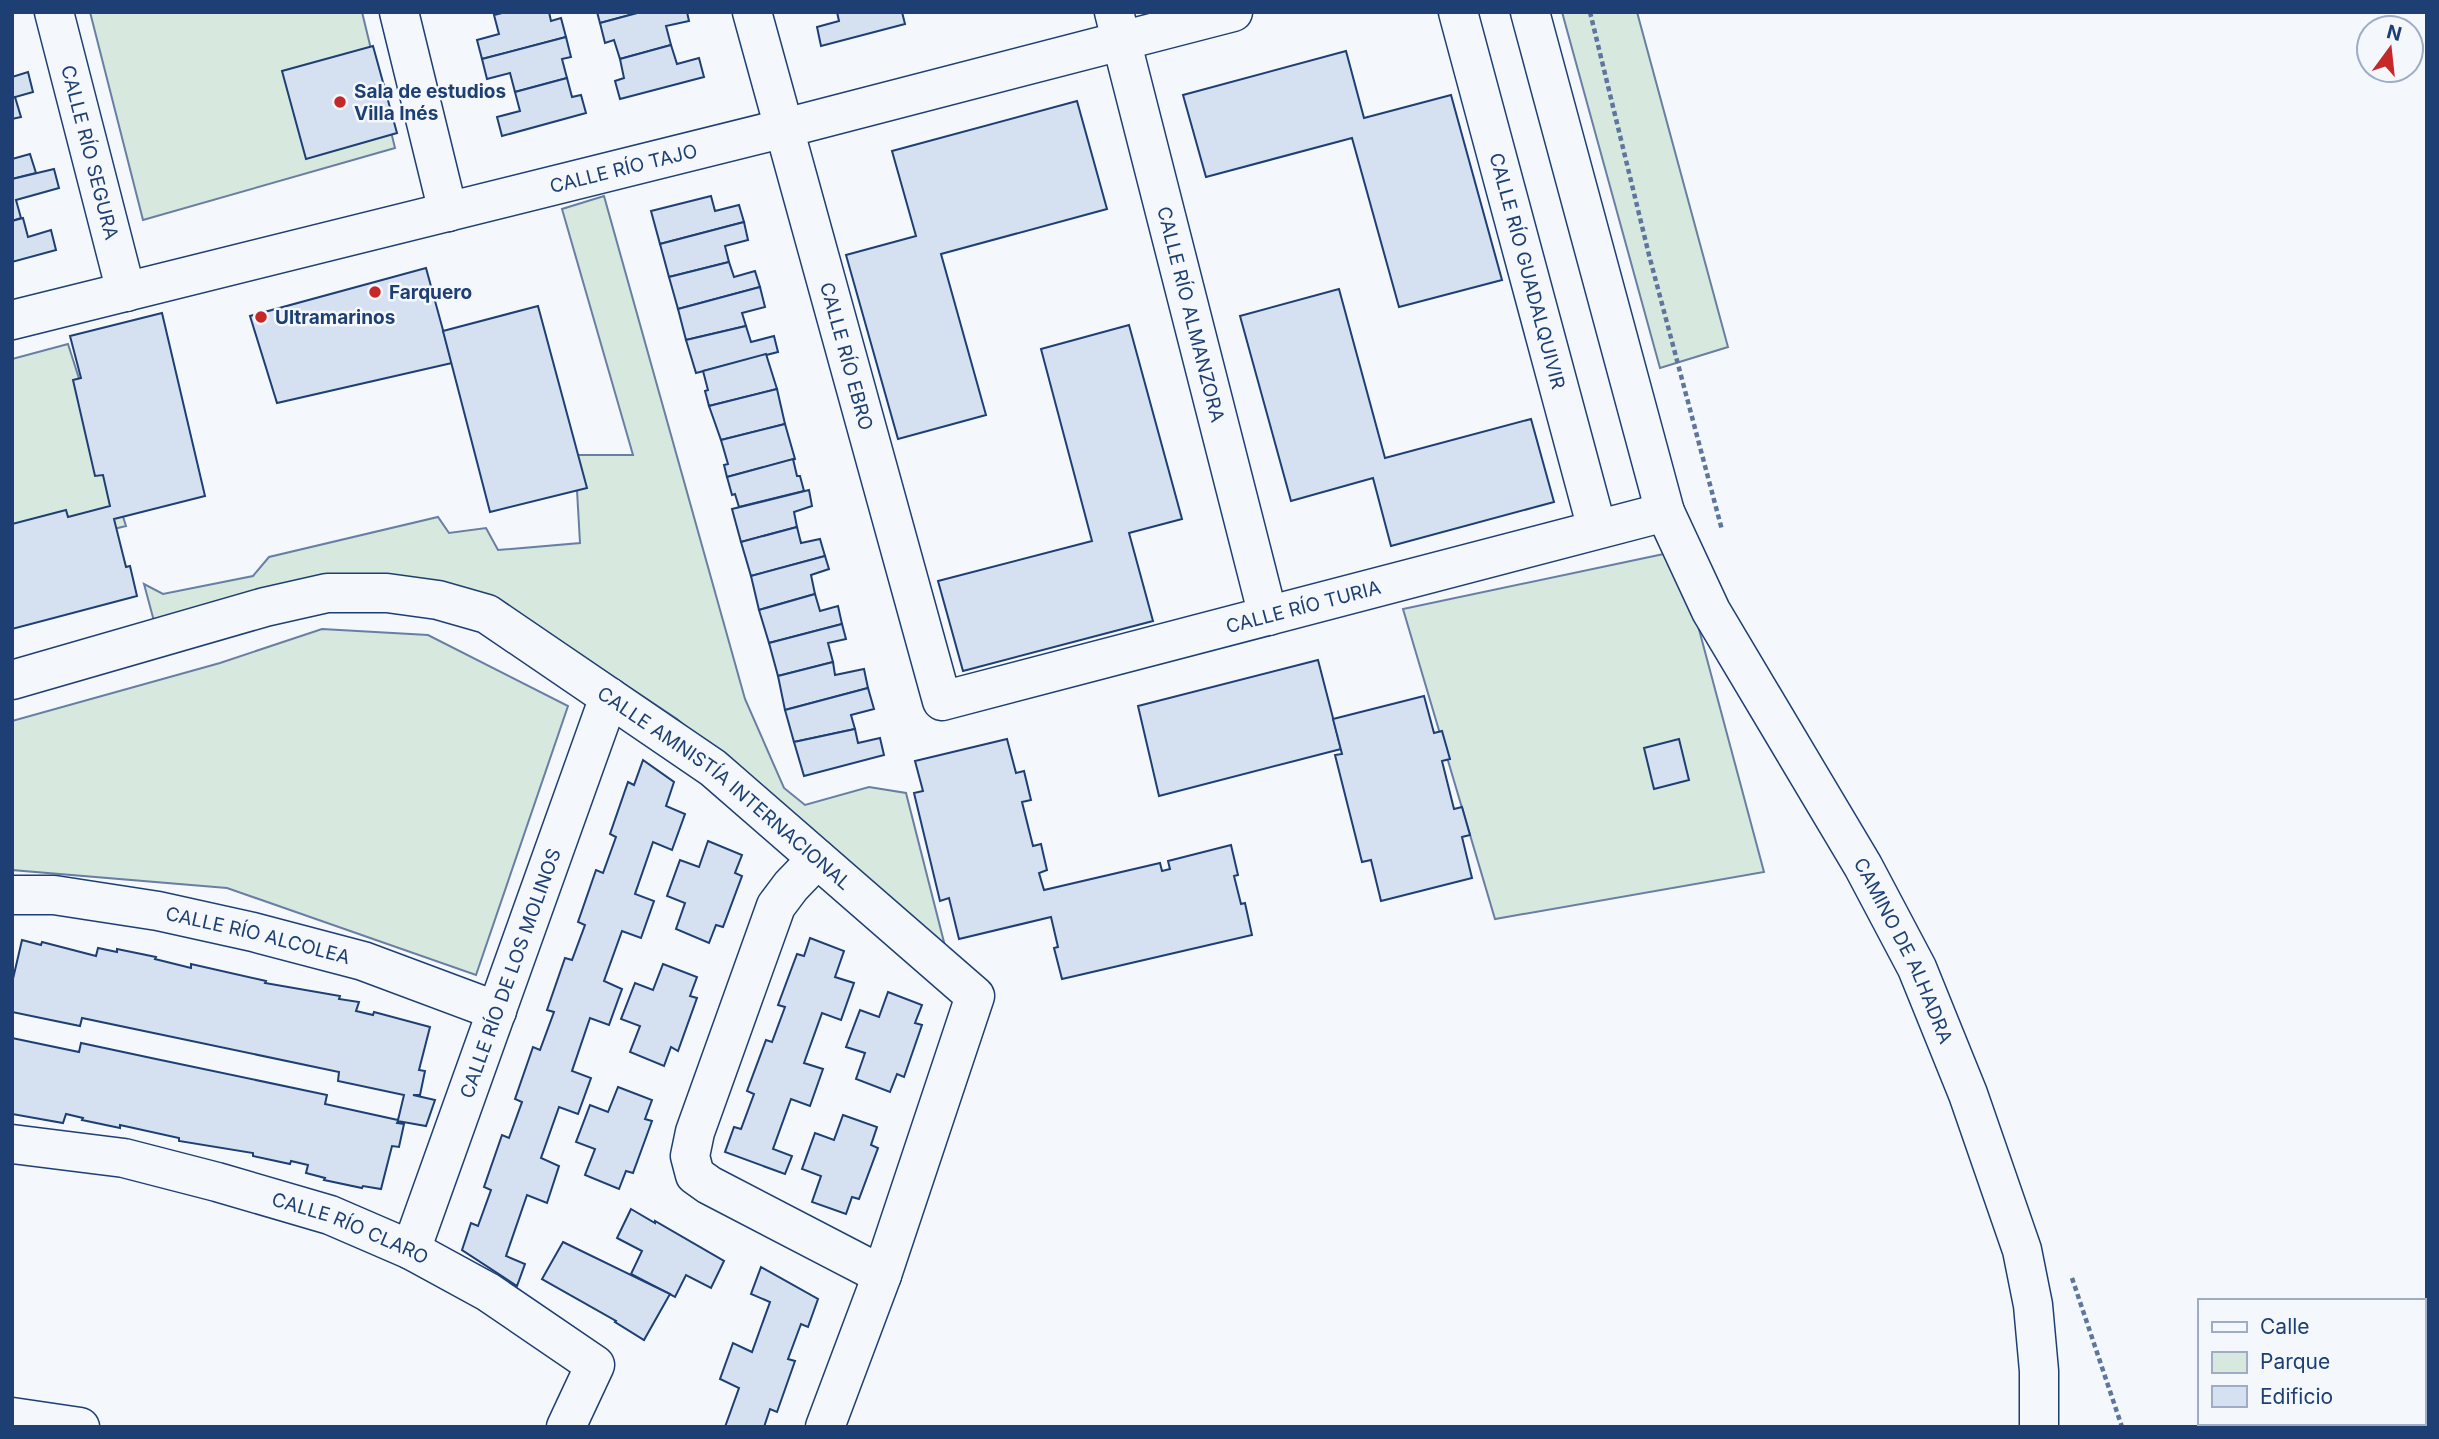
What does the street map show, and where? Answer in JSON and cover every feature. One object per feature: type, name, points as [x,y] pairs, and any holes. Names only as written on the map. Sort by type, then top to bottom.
[{"type":"street","name":"CALLE RÍO SEGURA","points":[[54,12],[126,292]]},
{"type":"street","points":[[399,12],[449,212]]},
{"type":"street","name":"CALLE RÍO EBRO","points":[[752,12],[942,701]]},
{"type":"street","name":"CALLE RÍO TAJO","points":[[12,320],[785,128],[1118,27],[1233,12]]},
{"type":"street","name":"CALLE RÍO GUADALQUIVIR","points":[[1458,12],[1597,529]]},
{"type":"street","points":[[1530,12],[1665,512]]},
{"type":"street","name":"CALLE RÍO ALMANZORA","points":[[1118,27],[1268,616]]},
{"type":"street","name":"CALLE RÍO TURIA","points":[[942,701],[1665,512]]},
{"type":"street","name":"CAMINO DE ALHADRA","points":[[1665,512],[1711,611],[1863,866],[1917,968],[1953,1056],[2022,1250],[2033,1305],[2039,1371],[2039,1427]]},
{"type":"street","name":"CALLE AMNISTÍA INTERNACIONAL","points":[[12,680],[265,607],[327,593],[387,593],[438,600],[487,614],[713,768],[975,996],[882,1275],[825,1427]]},
{"type":"street","name":"CALLE RÍO DE LOS MOLINOS","points":[[411,1251],[609,697]]},
{"type":"street","points":[[817,859],[776,906],[695,1132],[690,1156],[695,1175],[709,1185],[882,1275]]},
{"type":"street","name":"CALLE RÍO ALCOLEA","points":[[12,895],[54,895],[158,911],[253,932],[363,961],[497,1011]]},
{"type":"street","name":"CALLE RÍO CLARO","points":[[12,1144],[124,1158],[217,1182],[330,1215],[411,1251],[488,1292],[595,1365],[566,1427]]},
{"type":"street","points":[[12,1416],[80,1427]]},
{"type":"path","points":[[1590,12],[1652,268],[1726,540]]},
{"type":"path","points":[[2069,1267],[2122,1427]]},
{"type":"green space","points":[[90,12],[362,12],[395,148],[143,220]]},
{"type":"green space","points":[[1562,12],[1637,12],[1728,347],[1660,368]]},
{"type":"green space","points":[[604,196],[745,699],[784,788],[805,805],[869,787],[906,793],[946,950],[677,719],[492,596],[155,625],[144,584],[163,594],[253,576],[269,557],[438,517],[449,533],[486,528],[498,550],[580,543],[575,455],[633,455],[562,209]]},
{"type":"green space","points":[[68,344],[126,526],[12,554],[12,359]]},
{"type":"green space","points":[[1678,551],[1764,872],[1495,919],[1403,609]]},
{"type":"green space","points":[[322,629],[428,635],[568,706],[476,975],[227,888],[12,870],[12,721],[220,663]]},
{"type":"building","points":[[506,12],[549,12],[551,21],[561,18],[566,37],[482,59],[477,40],[499,34],[494,15]]},
{"type":"building","points":[[597,12],[641,12],[600,23]]},
{"type":"building","points":[[641,12],[687,12],[689,21],[666,26],[671,45],[620,59],[614,40],[605,43],[600,23]]},
{"type":"building","points":[[837,12],[902,12],[905,24],[821,46],[817,27],[839,21]]},
{"type":"building","points":[[566,37],[571,57],[562,59],[567,78],[515,92],[510,73],[487,79],[482,59]]},
{"type":"building","points":[[671,45],[677,64],[699,58],[704,77],[620,99],[615,81],[624,78],[620,59]]},
{"type":"building","name":"Sala de estudios Villa Inés","points":[[373,46],[397,133],[306,159],[282,71]]},
{"type":"building","points":[[1346,51],[1364,118],[1451,95],[1502,280],[1399,307],[1352,138],[1206,177],[1183,95]]},
{"type":"building","points":[[28,72],[33,92],[12,98],[12,77]]},
{"type":"building","points":[[567,78],[572,97],[581,95],[586,113],[502,136],[497,117],[520,111],[515,92]]},
{"type":"building","points":[[15,97],[21,117],[12,119],[12,98]]},
{"type":"building","points":[[1077,101],[1107,209],[941,254],[986,415],[898,439],[846,255],[916,236],[892,151]]},
{"type":"building","points":[[30,154],[36,173],[12,179],[12,159]]},
{"type":"building","points":[[54,169],[59,188],[16,200],[21,218],[12,221],[12,179]]},
{"type":"building","points":[[711,196],[715,211],[739,205],[744,222],[660,244],[651,211]]},
{"type":"building","points":[[23,218],[28,237],[51,230],[56,250],[12,262],[12,221]]},
{"type":"building","points":[[744,222],[748,240],[725,246],[729,262],[669,277],[660,244]]},
{"type":"building","points":[[729,262],[734,277],[755,271],[760,287],[678,309],[669,277]]},
{"type":"building","points":[[426,268],[452,363],[277,403],[250,316]]},
{"type":"building","points":[[760,287],[765,307],[742,313],[746,326],[686,340],[678,309]]},
{"type":"building","points":[[1339,289],[1385,458],[1531,419],[1554,502],[1391,546],[1373,478],[1291,501],[1240,316]]},
{"type":"building","points":[[538,306],[587,488],[490,512],[443,331]]},
{"type":"building","points":[[162,313],[205,496],[114,519],[126,567],[130,566],[137,596],[12,629],[12,524],[66,510],[68,517],[110,506],[103,475],[95,476],[73,380],[81,378],[70,336]]},
{"type":"building","points":[[1129,325],[1182,519],[1129,533],[1153,621],[963,671],[938,581],[1092,541],[1041,349]]},
{"type":"building","points":[[746,326],[751,342],[774,336],[778,352],[696,373],[686,340]]},
{"type":"building","points":[[766,354],[777,389],[709,406],[703,371]]},
{"type":"building","points":[[777,389],[785,424],[721,440],[709,406]]},
{"type":"building","points":[[785,424],[795,459],[727,477],[724,465],[728,464],[721,440]]},
{"type":"building","points":[[793,459],[804,491],[739,507],[727,477]]},
{"type":"building","points":[[809,490],[812,506],[794,512],[797,527],[741,542],[732,509]]},
{"type":"building","points":[[797,527],[801,543],[820,539],[825,556],[751,576],[741,542]]},
{"type":"building","points":[[825,556],[829,569],[811,575],[815,594],[759,610],[751,576]]},
{"type":"building","points":[[815,594],[820,611],[838,606],[842,624],[769,643],[759,610]]},
{"type":"building","points":[[842,624],[846,639],[828,643],[833,662],[778,676],[769,643]]},
{"type":"building","points":[[1318,660],[1341,749],[1159,796],[1138,706]]},
{"type":"building","points":[[833,662],[835,675],[864,669],[868,688],[785,710],[778,676]]},
{"type":"building","points":[[868,688],[874,709],[851,715],[855,729],[794,742],[785,710]]},
{"type":"building","points":[[1424,696],[1434,733],[1442,731],[1450,759],[1442,761],[1454,809],[1462,807],[1470,835],[1462,837],[1472,878],[1381,901],[1371,860],[1362,862],[1335,755],[1342,754],[1333,719]]},
{"type":"building","points":[[855,729],[858,743],[880,738],[884,755],[804,776],[794,742]]},
{"type":"building","points":[[1007,739],[1016,773],[1024,771],[1031,800],[1022,802],[1033,846],[1041,844],[1047,870],[1039,873],[1044,890],[1160,863],[1162,871],[1170,869],[1168,861],[1231,845],[1238,875],[1234,876],[1241,904],[1245,903],[1252,935],[1062,979],[1054,948],[1058,947],[1051,917],[959,939],[949,898],[940,901],[914,793],[923,791],[915,761]]},
{"type":"building","points":[[1679,739],[1689,780],[1654,789],[1644,748]]},
{"type":"building","points":[[643,760],[674,782],[666,806],[685,814],[672,850],[653,842],[635,894],[654,901],[641,938],[622,931],[604,981],[622,989],[609,1025],[590,1018],[572,1071],[591,1078],[578,1114],[559,1107],[541,1158],[559,1166],[547,1203],[527,1195],[506,1256],[525,1264],[517,1286],[462,1250],[471,1223],[478,1226],[491,1190],[484,1187],[502,1135],[509,1138],[522,1102],[515,1099],[533,1047],[540,1050],[554,1012],[547,1010],[565,958],[572,960],[585,925],[578,922],[596,870],[603,873],[616,837],[610,834],[628,782],[634,785]]},
{"type":"building","points":[[708,841],[742,855],[735,873],[742,876],[723,927],[716,925],[709,943],[676,929],[685,903],[667,896],[680,860],[699,867]]},
{"type":"building","points":[[810,938],[844,951],[835,977],[854,983],[841,1020],[822,1013],[804,1063],[823,1069],[810,1106],[791,1099],[773,1149],[792,1156],[785,1174],[725,1152],[734,1127],[741,1129],[754,1094],[747,1091],[766,1040],[772,1042],[785,1007],[778,1005],[797,954],[804,956]]},
{"type":"building","points":[[22,940],[41,945],[42,942],[96,956],[98,948],[117,952],[117,949],[191,968],[191,964],[266,981],[265,983],[340,996],[339,999],[359,1002],[356,1011],[373,1015],[374,1012],[430,1027],[419,1070],[425,1071],[420,1095],[413,1095],[435,1100],[426,1126],[398,1121],[397,1123],[404,1124],[399,1147],[392,1146],[381,1189],[324,1180],[325,1178],[306,1173],[308,1165],[291,1161],[290,1164],[253,1156],[253,1153],[179,1141],[179,1138],[82,1120],[83,1118],[66,1114],[63,1123],[12,1114],[12,1038],[79,1052],[81,1043],[327,1095],[325,1104],[398,1120],[404,1095],[338,1081],[339,1072],[82,1018],[80,1026],[12,1012],[12,983]]},
{"type":"building","points":[[663,964],[697,977],[690,996],[697,998],[678,1051],[671,1047],[664,1066],[630,1052],[640,1026],[621,1019],[635,983],[653,990]]},
{"type":"building","points":[[888,992],[922,1005],[915,1023],[922,1025],[904,1077],[897,1074],[890,1092],[856,1079],[865,1053],[846,1047],[860,1010],[879,1017]]},
{"type":"building","points":[[618,1087],[652,1100],[645,1119],[652,1121],[633,1173],[626,1171],[619,1189],[585,1175],[595,1149],[576,1142],[590,1105],[608,1112]]},
{"type":"building","points":[[843,1115],[877,1127],[871,1145],[878,1148],[859,1199],[852,1197],[846,1214],[812,1202],[821,1176],[802,1169],[815,1133],[834,1140]]},
{"type":"building","points":[[631,1209],[724,1261],[711,1288],[686,1275],[675,1297],[631,1274],[642,1251],[617,1238]]},
{"type":"building","points":[[563,1242],[670,1294],[644,1340],[542,1279]]},
{"type":"building","points":[[761,1267],[818,1299],[808,1327],[801,1324],[788,1359],[795,1361],[777,1412],[770,1409],[764,1427],[725,1427],[739,1388],[720,1379],[733,1343],[752,1352],[770,1302],[751,1294]]},
{"type":"place","name":"Sala de estudios Villa Inés","points":[[340,102]]},
{"type":"place","name":"Farquero","points":[[375,292]]},
{"type":"place","name":"Ultramarinos","points":[[261,317]]}]
